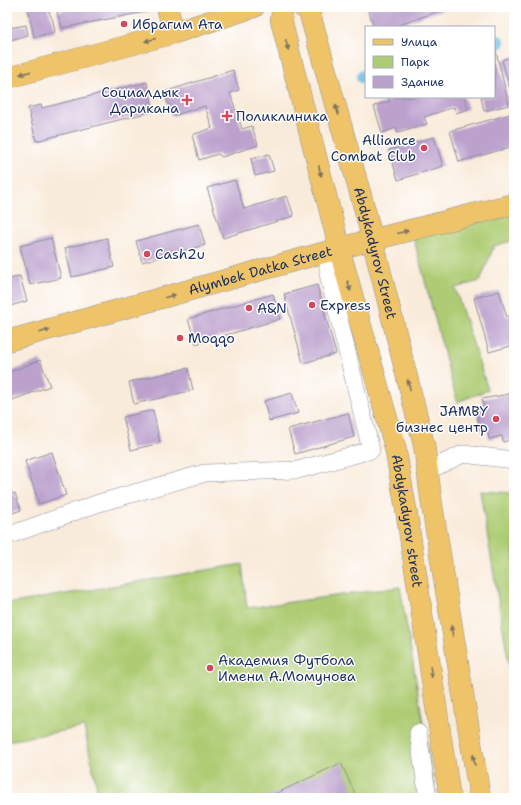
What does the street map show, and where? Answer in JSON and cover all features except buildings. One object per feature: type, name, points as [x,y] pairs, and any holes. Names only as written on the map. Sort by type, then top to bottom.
[{"type":"main road","points":[[167,7],[174,33]]},
{"type":"main road","points":[[7,78],[174,33],[254,7]]},
{"type":"main road","points":[[283,7],[281,20],[334,250]]},
{"type":"main road","name":"Abdykadyrov Street","points":[[303,7],[309,11],[372,240],[424,445],[432,506]]},
{"type":"main road","name":"Alymbek Datka Street","points":[[7,342],[334,250],[514,204]]},
{"type":"main road","name":"Abdykadyrov street","points":[[334,250],[394,447],[406,508],[450,798]]},
{"type":"main road","name":"Abdykadyrov street","points":[[432,506],[480,798]]},
{"type":"street","points":[[334,250],[328,274],[371,450]]},
{"type":"street","points":[[7,536],[99,504],[205,473],[298,470],[371,450],[394,447]]},
{"type":"street","points":[[427,471],[463,454],[514,460]]},
{"type":"street","points":[[418,733],[428,798]]},
{"type":"green space","points":[[514,214],[514,240],[494,246],[480,281],[455,288],[488,390],[457,402],[413,236]]},
{"type":"green space","points":[[480,491],[514,493],[514,695]]},
{"type":"green space","name":"Академия Футбола Имени А.Момунова","points":[[242,564],[247,608],[400,587],[436,798],[99,798],[84,727],[8,741],[7,604]]},
{"type":"place","name":"Ибрагим Ата","points":[[124,24]]},
{"type":"place","name":"Социалдык Дарикана","points":[[187,100]]},
{"type":"place","name":"Поликлиника","points":[[227,116]]},
{"type":"place","name":"Alliance Combat Club","points":[[424,148]]},
{"type":"place","name":"Cash2u","points":[[147,254]]},
{"type":"place","name":"Express","points":[[312,305]]},
{"type":"place","name":"A&N","points":[[249,308]]},
{"type":"place","name":"Moqqo","points":[[180,338]]},
{"type":"place","name":"JAMBY бизнес центр","points":[[496,419]]},
{"type":"place","name":"Академия Футбола Имени А.Момунова","points":[[210,668]]}]
